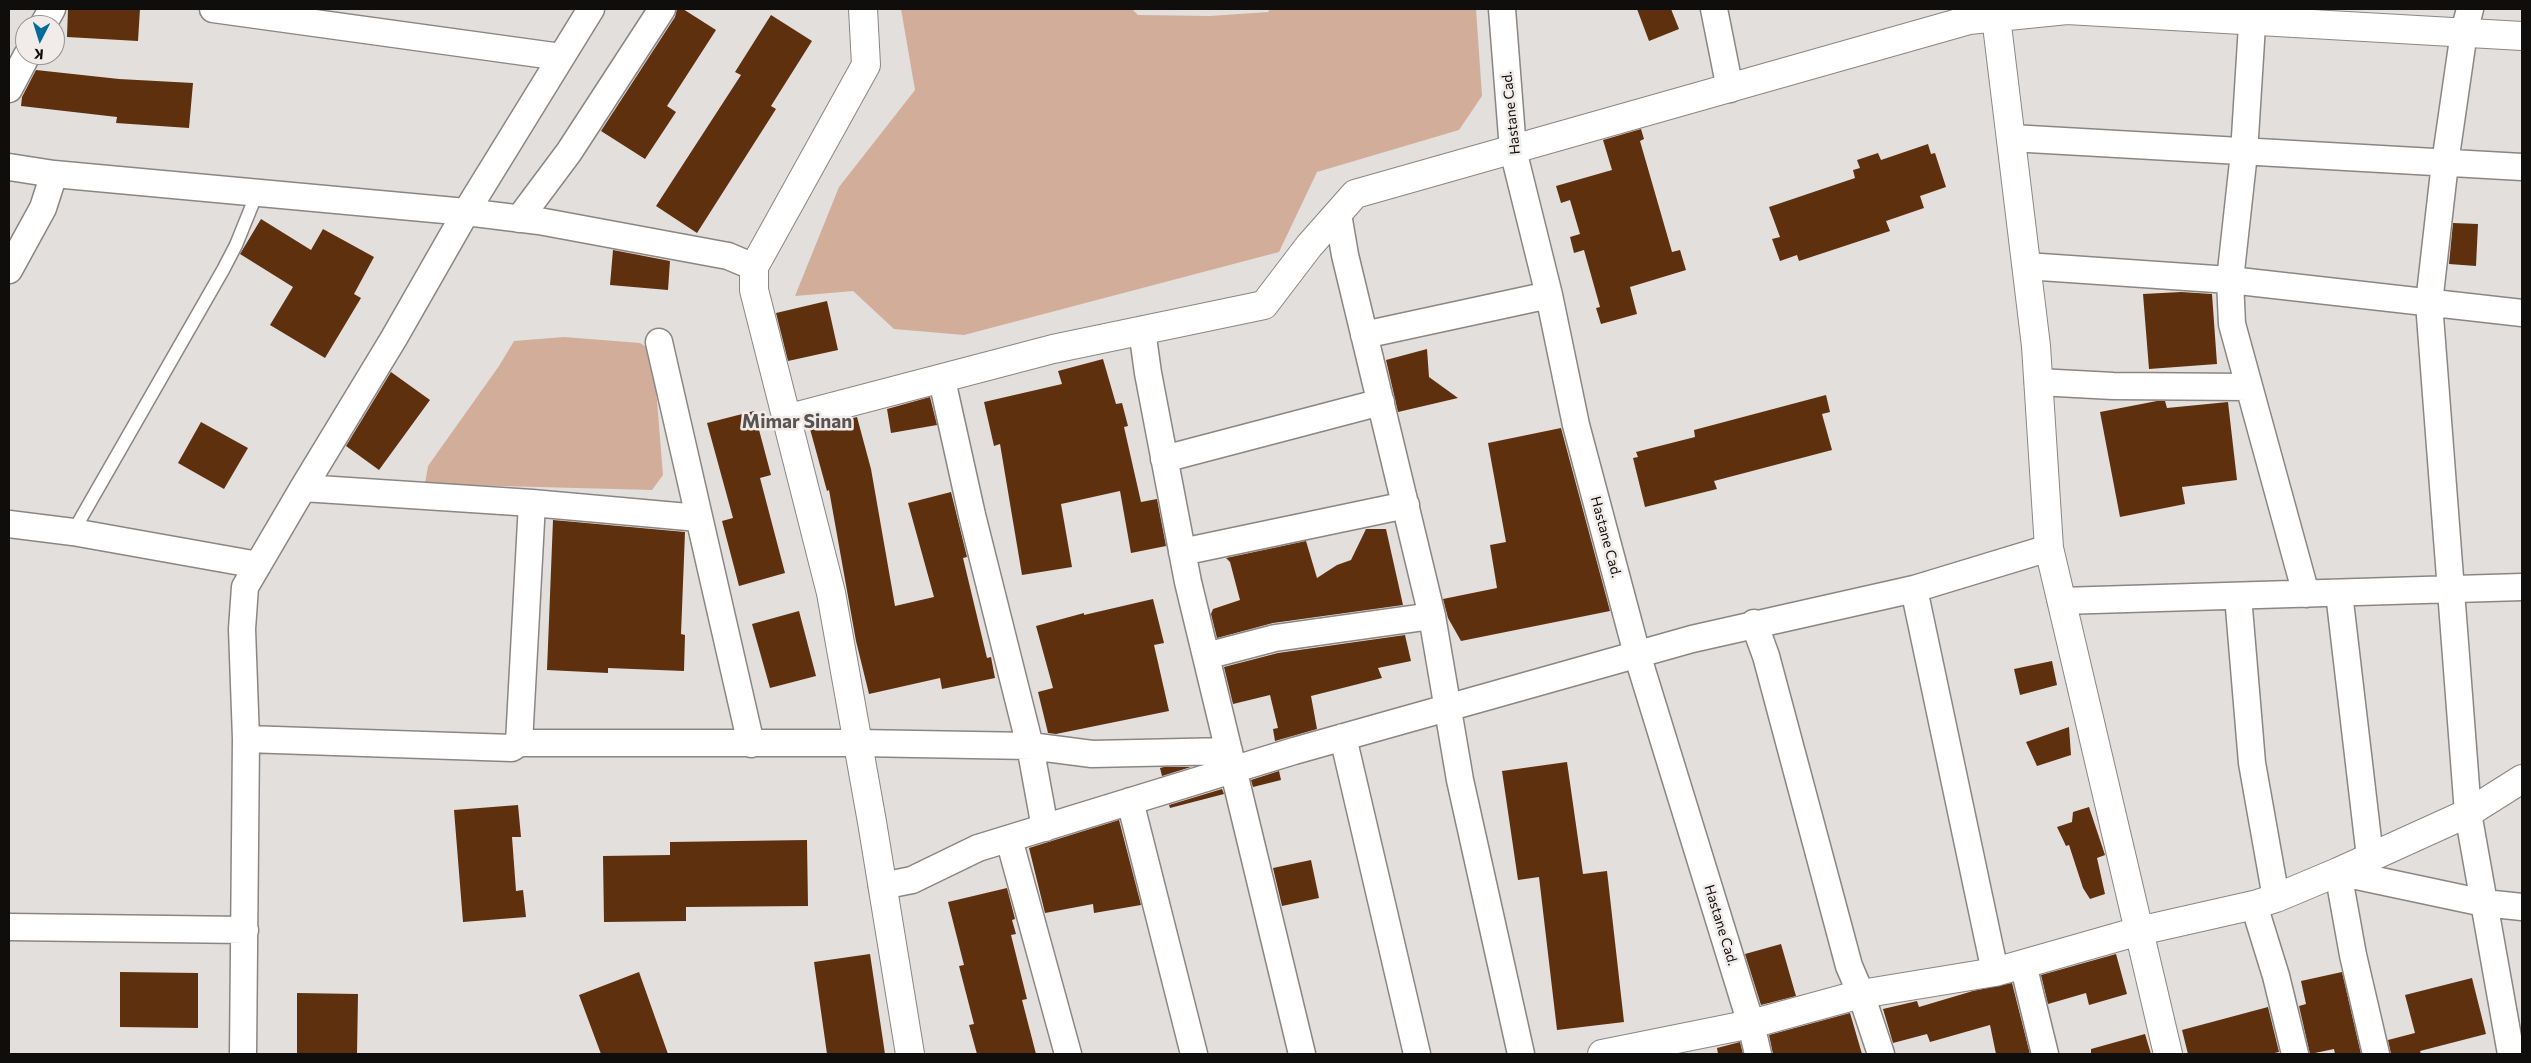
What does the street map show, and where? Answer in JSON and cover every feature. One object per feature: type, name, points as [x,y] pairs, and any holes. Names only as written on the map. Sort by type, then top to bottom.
[{"type":"street","points":[[212,9],[561,57]]},
{"type":"street","points":[[243,1054],[246,739],[242,629],[245,587],[394,338],[466,212],[591,9]]},
{"type":"street","points":[[519,219],[569,152],[662,9]]},
{"type":"street","points":[[863,9],[866,65],[754,267],[754,290],[830,593],[858,743],[910,1054]]},
{"type":"street","name":"Hastane Cad.","points":[[1502,9],[1513,150],[1549,294],[1576,424],[1638,654],[1751,1024],[1758,1054]]},
{"type":"street","points":[[1714,9],[1730,89]]},
{"type":"street","points":[[2198,9],[2250,16]]},
{"type":"street","points":[[786,419],[942,380],[1053,349],[1264,304],[1355,194],[1997,13],[2067,10],[2467,20],[2522,36]]},
{"type":"street","points":[[1997,13],[2038,382],[2048,548],[2168,1054]]},
{"type":"street","points":[[2250,16],[2244,153],[2230,280],[2232,324],[2306,594]]},
{"type":"street","points":[[2467,20],[2445,162],[2429,302],[2468,813],[2511,1054]]},
{"type":"street","points":[[9,89],[22,65]]},
{"type":"street","points":[[2011,138],[2244,153],[2522,167]]},
{"type":"street","points":[[9,167],[54,174],[466,212],[519,219],[728,256],[754,267]]},
{"type":"street","points":[[9,270],[44,208],[54,174]]},
{"type":"street","points":[[1338,214],[1345,256],[1432,616],[1460,780],[1521,1054]]},
{"type":"street","points":[[2026,266],[2230,280],[2522,313]]},
{"type":"street","points":[[1364,335],[1549,294]]},
{"type":"street","points":[[1142,330],[1182,552],[1302,1054]]},
{"type":"street","points":[[659,342],[751,744]]},
{"type":"street","points":[[942,380],[972,515],[1030,746],[1045,828]]},
{"type":"street","points":[[2038,382],[2113,386],[2250,387]]},
{"type":"street","points":[[1164,459],[1381,402]]},
{"type":"street","points":[[303,488],[532,503],[699,518]]},
{"type":"street","points":[[519,743],[532,503]]},
{"type":"street","points":[[1182,552],[1406,505]]},
{"type":"street","points":[[9,524],[73,532],[258,565]]},
{"type":"street","points":[[882,886],[912,880],[978,848],[1130,801],[1232,760],[1343,737],[1638,654],[1754,624],[1914,589],[2048,548]]},
{"type":"street","points":[[2061,601],[2522,587]]},
{"type":"street","points":[[1914,589],[1995,972]]},
{"type":"street","points":[[2339,593],[2370,857]]},
{"type":"street","points":[[2238,596],[2265,902],[2276,976],[2295,1054]]},
{"type":"street","points":[[1206,656],[1274,638],[1432,616]]},
{"type":"street","points":[[1754,624],[1766,656],[1849,966],[1861,994],[1880,1054]]},
{"type":"street","points":[[1343,737],[1417,1054]]},
{"type":"street","points":[[246,739],[512,748],[519,743],[858,743],[1030,746],[1092,754],[1232,760]]},
{"type":"street","points":[[1602,1054],[1634,1051],[1751,1024],[1861,994],[1995,972],[2139,931],[2265,902],[2338,872],[2468,813],[2522,779]]},
{"type":"street","points":[[1130,801],[1194,1054]]},
{"type":"street","points":[[1009,839],[1068,1054]]},
{"type":"street","points":[[2338,872],[2484,903],[2522,908]]},
{"type":"street","points":[[2338,872],[2353,955],[2376,1054]]},
{"type":"street","points":[[9,927],[245,930]]},
{"type":"street","points":[[2023,964],[2045,1054]]},
{"type":"lane","points":[[73,532],[223,270],[240,236],[257,193]]},
{"type":"shaded area","points":[[901,9],[1132,9],[1138,15],[1210,16],[1268,12],[1270,9],[1476,9],[1482,96],[1459,130],[1317,172],[1279,252],[964,335],[894,329],[853,291],[795,296],[839,187],[915,90]]},
{"type":"shaded area","points":[[564,337],[640,343],[653,351],[663,475],[652,490],[425,484],[428,466],[499,366],[514,341]]},
{"type":"building","points":[[68,9],[140,9],[138,41],[67,37]]},
{"type":"building","points":[[677,9],[683,9],[716,30],[667,106],[676,112],[645,159],[601,131],[675,17]]},
{"type":"building","points":[[1637,9],[1671,9],[1679,29],[1649,41]]},
{"type":"building","points":[[771,15],[812,41],[771,106],[776,109],[697,233],[656,206],[741,75],[735,72]]},
{"type":"building","points":[[36,70],[119,79],[193,83],[189,128],[116,123],[117,117],[21,106],[22,97]]},
{"type":"building","points":[[1641,129],[1644,139],[1640,141],[1672,252],[1680,250],[1686,270],[1630,287],[1637,314],[1601,324],[1596,308],[1600,307],[1584,250],[1574,253],[1570,237],[1580,234],[1570,200],[1561,203],[1556,186],[1612,170],[1603,140]]},
{"type":"building","points":[[1928,144],[1931,154],[1935,153],[1946,187],[1920,196],[1924,208],[1886,221],[1890,231],[1799,261],[1797,255],[1780,261],[1772,239],[1780,237],[1769,207],[1855,178],[1853,170],[1860,168],[1857,160],[1878,153],[1881,160]]},
{"type":"building","points":[[261,219],[311,250],[323,229],[374,257],[354,294],[361,298],[325,358],[270,325],[293,287],[240,254]]},
{"type":"building","points":[[2453,223],[2478,224],[2476,266],[2449,264]]},
{"type":"building","points":[[613,250],[670,261],[668,290],[610,285]]},
{"type":"building","points":[[2181,292],[2212,294],[2217,364],[2149,369],[2143,294]]},
{"type":"building","points":[[827,301],[838,350],[788,361],[776,313]]},
{"type":"building","points":[[1427,349],[1429,377],[1458,398],[1398,412],[1386,360]]},
{"type":"building","points":[[1103,359],[1116,404],[1122,403],[1128,426],[1124,427],[1141,502],[1157,499],[1166,546],[1131,553],[1120,491],[1061,504],[1072,567],[1022,575],[1000,444],[994,446],[984,402],[1062,384],[1058,371]]},
{"type":"building","points":[[391,372],[430,400],[379,470],[346,446]]},
{"type":"building","points":[[1826,395],[1830,412],[1822,414],[1832,450],[1714,481],[1717,489],[1645,507],[1633,458],[1638,457],[1636,452],[1695,437],[1694,430]]},
{"type":"building","points":[[930,397],[937,425],[891,433],[887,409]]},
{"type":"building","points":[[2165,401],[2167,408],[2228,402],[2237,480],[2182,487],[2185,504],[2120,517],[2100,412]]},
{"type":"building","points":[[754,411],[771,475],[760,478],[785,573],[739,586],[722,521],[733,518],[707,423]]},
{"type":"building","points":[[857,417],[871,469],[895,606],[934,597],[908,503],[951,492],[967,557],[963,558],[987,658],[991,657],[995,678],[942,689],[940,678],[869,694],[856,641],[829,490],[827,491],[810,429]]},
{"type":"building","points":[[201,422],[248,448],[224,489],[178,463]]},
{"type":"building","points":[[1561,428],[1610,611],[1461,641],[1448,618],[1443,599],[1497,588],[1490,545],[1506,542],[1488,443]]},
{"type":"building","points":[[553,520],[685,532],[681,634],[685,635],[684,671],[608,668],[608,673],[547,670]]},
{"type":"building","points":[[1366,529],[1386,529],[1403,605],[1273,623],[1217,638],[1211,614],[1213,609],[1240,600],[1230,562],[1226,558],[1306,541],[1317,578],[1337,565],[1351,560]]},
{"type":"building","points":[[1153,599],[1164,643],[1154,645],[1169,711],[1056,734],[1048,733],[1038,692],[1053,688],[1036,626],[1084,613],[1084,615]]},
{"type":"building","points":[[799,611],[816,676],[770,688],[752,624]]},
{"type":"building","points":[[1405,635],[1411,661],[1378,668],[1382,678],[1311,696],[1317,729],[1275,741],[1273,729],[1278,728],[1270,695],[1233,704],[1224,667],[1278,653]]},
{"type":"building","points":[[2052,661],[2057,685],[2020,695],[2014,669]]},
{"type":"building","points":[[2069,727],[2071,755],[2037,766],[2026,742]]},
{"type":"building","points":[[1567,762],[1583,874],[1607,871],[1624,1022],[1557,1030],[1539,877],[1518,880],[1502,771]]},
{"type":"building","points":[[1191,767],[1162,776],[1160,768]]},
{"type":"building","points":[[1279,771],[1281,780],[1253,787],[1251,780]]},
{"type":"building","points":[[1222,789],[1224,794],[1170,808],[1169,805]]},
{"type":"building","points":[[518,805],[521,837],[512,837],[516,891],[523,890],[526,917],[463,922],[454,810]]},
{"type":"building","points":[[2089,807],[2105,855],[2097,858],[2105,894],[2090,899],[2083,888],[2069,845],[2066,846],[2057,827],[2072,822],[2073,812]]},
{"type":"building","points":[[1119,820],[1141,905],[1094,913],[1093,904],[1045,913],[1029,848]]},
{"type":"building","points":[[807,840],[808,906],[686,907],[686,921],[604,922],[603,856],[670,855],[670,842]]},
{"type":"building","points":[[1311,860],[1319,898],[1282,906],[1273,868]]},
{"type":"building","points":[[1007,888],[1015,919],[1012,920],[1016,934],[1011,935],[1027,999],[1022,1000],[1036,1054],[977,1054],[969,1025],[974,1024],[959,966],[964,965],[948,902]]},
{"type":"building","points":[[1781,944],[1796,996],[1761,1005],[1745,954]]},
{"type":"building","points":[[870,954],[885,1054],[827,1054],[814,962]]},
{"type":"building","points":[[2116,954],[2127,994],[2089,1005],[2086,993],[2048,1004],[2041,975]]},
{"type":"building","points":[[120,972],[198,973],[198,1028],[120,1027]]},
{"type":"building","points":[[639,972],[668,1054],[601,1054],[579,995]]},
{"type":"building","points":[[2342,972],[2361,1054],[2335,1054],[2334,1049],[2310,1054],[2299,1006],[2306,1004],[2301,981]]},
{"type":"building","points":[[2472,978],[2486,1034],[2420,1051],[2421,1054],[2391,1054],[2388,1040],[2415,1033],[2405,995]]},
{"type":"building","points":[[2012,983],[2030,1054],[1996,1054],[1990,1025],[1930,1042],[1927,1034],[1893,1043],[1883,1009],[1917,1001],[1919,1007],[1973,991]]},
{"type":"building","points":[[297,993],[358,994],[357,1054],[297,1054]]},
{"type":"building","points":[[2268,1007],[2279,1052],[2270,1054],[2188,1054],[2182,1030]]},
{"type":"building","points":[[1850,1013],[1862,1054],[1773,1054],[1769,1035]]},
{"type":"building","points":[[2145,1034],[2151,1054],[2091,1054],[2091,1049]]},
{"type":"building","points":[[1740,1042],[1743,1054],[1718,1054],[1717,1048]]},
{"type":"district","name":"Mimar Sinan","points":[[797,422]]}]
